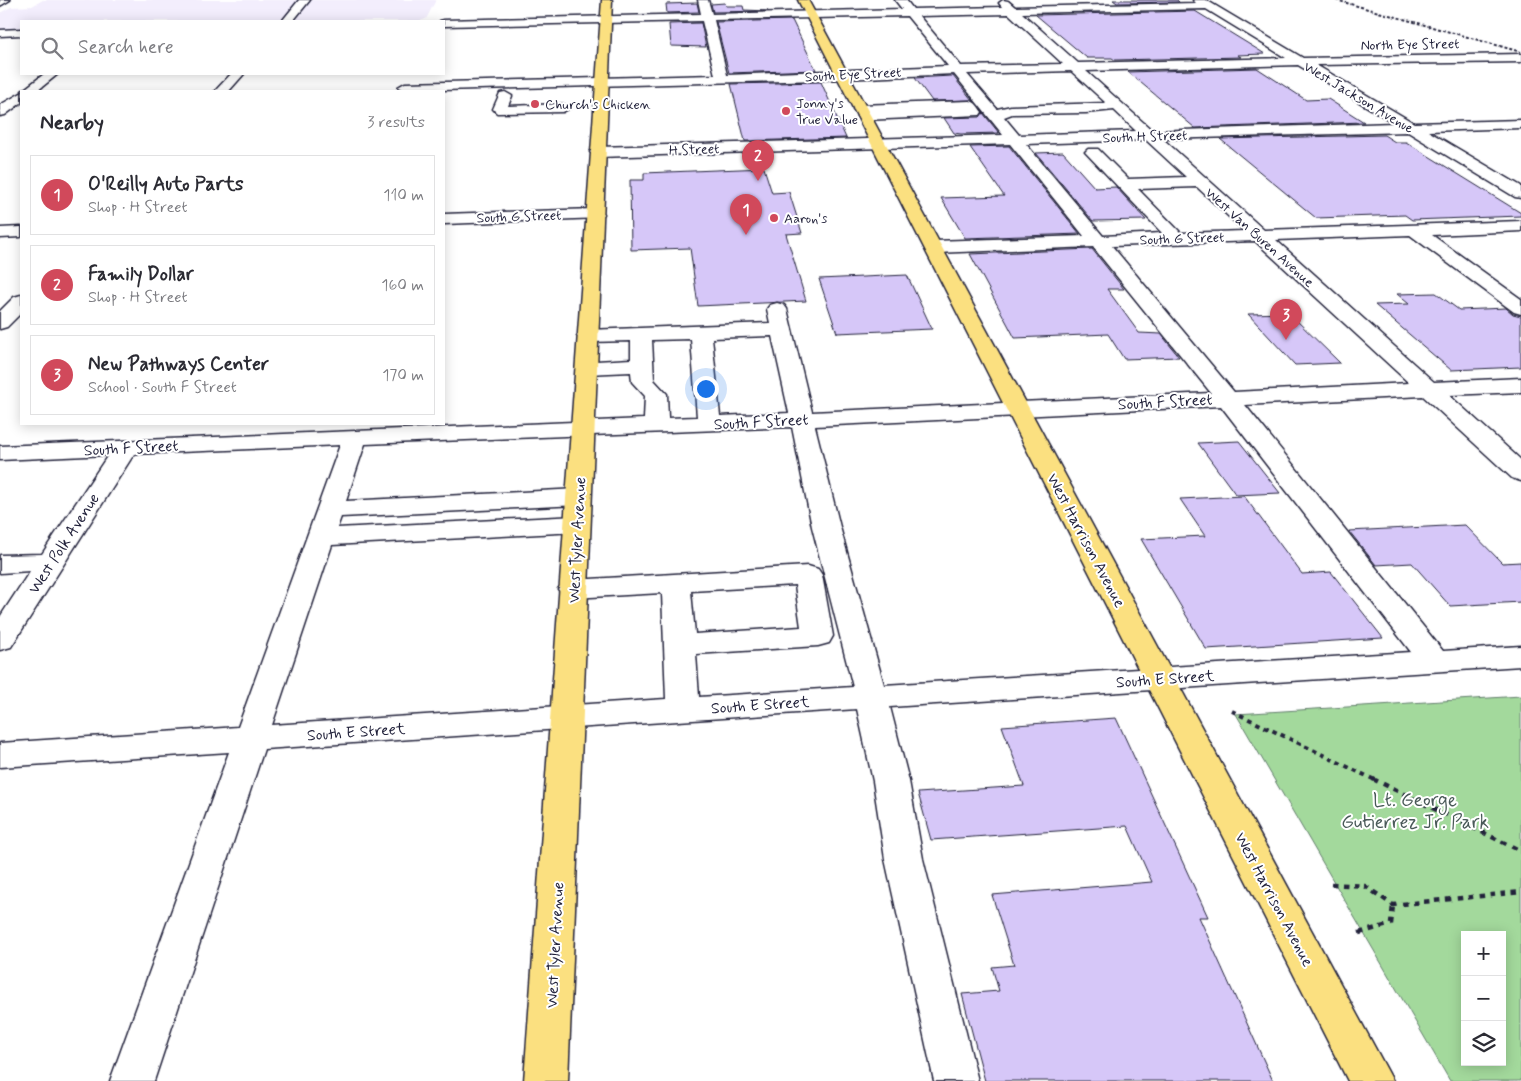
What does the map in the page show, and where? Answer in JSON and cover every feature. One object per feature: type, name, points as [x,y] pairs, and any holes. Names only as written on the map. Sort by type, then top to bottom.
[{"type":"main road","name":"West Harrison Avenue","points":[[804,6],[934,247],[1371,1081]]},
{"type":"main road","name":"West Tyler Avenue","points":[[546,1081],[606,10]]},
{"type":"street","points":[[0,2],[5,0]]},
{"type":"street","points":[[287,20],[305,0]]},
{"type":"street","points":[[706,2],[707,17],[722,79]]},
{"type":"street","points":[[755,4],[756,8],[1203,3]]},
{"type":"street","name":"West Jackson Avenue","points":[[1203,3],[1521,193]]},
{"type":"street","name":"West Van Buren Avenue","points":[[1006,5],[1074,67],[1107,106],[1131,119],[1521,473]]},
{"type":"street","points":[[441,19],[606,10],[707,17],[804,6]]},
{"type":"street","points":[[906,6],[989,110],[1015,139],[1226,397],[1435,662]]},
{"type":"street","points":[[0,32],[20,32]]},
{"type":"street","name":"North Eye Street","points":[[1300,61],[1521,58]]},
{"type":"street","name":"South Eye Street","points":[[404,89],[958,70],[1300,61]]},
{"type":"street","points":[[29,90],[51,75]]},
{"type":"street","points":[[223,90],[237,75]]},
{"type":"street","points":[[404,89],[411,75]]},
{"type":"street","points":[[505,96],[500,109],[502,110],[563,108]]},
{"type":"street","points":[[1,111],[20,98]]},
{"type":"street","points":[[862,112],[975,112],[989,110],[1086,109],[1107,106]]},
{"type":"street","points":[[1,111],[20,110]]},
{"type":"street","points":[[989,110],[1026,120],[1057,124],[1108,122]]},
{"type":"street","points":[[1026,120],[1097,117],[1114,120],[1131,119]]},
{"type":"street","name":"South H Street","points":[[878,143],[1521,124]]},
{"type":"street","name":"H Street","points":[[598,152],[878,143]]},
{"type":"street","points":[[1093,152],[1176,238]]},
{"type":"street","points":[[1124,184],[1200,182]]},
{"type":"street","name":"South G Street","points":[[445,219],[595,214]]},
{"type":"street","name":"South G Street","points":[[934,247],[1521,226]]},
{"type":"street","points":[[1414,230],[1521,308]]},
{"type":"street","points":[[0,233],[20,232]]},
{"type":"street","points":[[0,323],[20,302]]},
{"type":"street","points":[[588,336],[701,332],[779,319],[801,420],[891,781],[906,869],[956,1081]]},
{"type":"street","points":[[701,332],[709,424]]},
{"type":"street","points":[[641,334],[643,382],[656,394],[656,426]]},
{"type":"street","points":[[587,367],[642,364]]},
{"type":"street","name":"South F Street","points":[[0,453],[126,447],[231,433],[355,437],[582,429],[801,420],[1226,397],[1521,385]]},
{"type":"street","points":[[132,1081],[355,437]]},
{"type":"street","name":"West Polk Avenue","points":[[0,640],[126,447]]},
{"type":"street","points":[[325,524],[577,511]]},
{"type":"street","points":[[0,564],[51,562]]},
{"type":"street","points":[[573,589],[808,575],[818,636]]},
{"type":"street","points":[[809,584],[841,581]]},
{"type":"street","points":[[676,582],[683,709]]},
{"type":"street","points":[[680,645],[856,635]]},
{"type":"street","name":"South E Street","points":[[0,755],[683,709],[1521,656]]},
{"type":"path","points":[[1232,711],[1521,851]]},
{"type":"path","points":[[1331,884],[1365,886],[1393,905],[1521,892]]},
{"type":"path","points":[[1359,933],[1391,924],[1393,905]]},
{"type":"shaded area","points":[[43,0],[436,0],[426,19],[422,20],[20,20],[20,29],[0,30],[0,13],[11,7],[32,6]]},
{"type":"green space","name":"Lt. George Gutierrez Jr. Park","points":[[1521,696],[1521,1081],[1450,1081],[1236,714]]},
{"type":"building","points":[[1113,0],[1177,0],[1179,2],[1117,3]]},
{"type":"building","points":[[697,3],[699,12],[667,13],[666,4]]},
{"type":"building","points":[[725,3],[726,6],[743,6],[744,10],[768,11],[713,12],[711,4]]},
{"type":"building","points":[[1195,11],[1265,54],[1237,55],[1241,57],[1115,60],[1112,58],[1087,58],[1036,15]]},
{"type":"building","points":[[792,20],[816,70],[729,73],[716,22]]},
{"type":"building","points":[[701,23],[706,47],[671,46],[669,24]]},
{"type":"building","points":[[1257,68],[1306,100],[1328,99],[1364,122],[1195,128],[1128,72]]},
{"type":"building","points":[[953,76],[972,100],[932,101],[915,78]]},
{"type":"building","name":"Jonny's True Value","points":[[821,82],[846,138],[745,141],[731,84]]},
{"type":"building","points":[[983,113],[999,133],[954,133],[944,118],[980,117]]},
{"type":"building","points":[[1384,135],[1395,142],[1406,142],[1521,213],[1521,216],[1412,220],[1405,215],[1316,218],[1220,139]]},
{"type":"building","points":[[1009,146],[1080,234],[965,238],[941,198],[1004,196],[970,147]]},
{"type":"building","points":[[1063,152],[1095,188],[1116,187],[1146,220],[1093,221],[1036,153]]},
{"type":"building","points":[[764,168],[772,193],[789,192],[802,233],[786,234],[806,301],[698,306],[690,248],[631,250],[630,180],[644,180],[644,173]]},
{"type":"building","points":[[1092,249],[1124,289],[1107,289],[1139,333],[1161,334],[1179,357],[1124,359],[1108,334],[1015,338],[970,254]]},
{"type":"building","points":[[907,275],[932,329],[837,333],[819,279]]},
{"type":"building","points":[[1436,293],[1459,310],[1506,308],[1513,314],[1521,316],[1521,367],[1451,370],[1375,305],[1409,304],[1397,294]]},
{"type":"building","points":[[1289,313],[1340,363],[1295,365],[1248,314]]},
{"type":"building","points":[[1239,441],[1280,493],[1236,495],[1198,443]]},
{"type":"building","points":[[1244,496],[1302,574],[1331,572],[1383,638],[1206,649],[1141,539],[1205,536],[1180,499]]},
{"type":"building","points":[[1465,525],[1502,563],[1521,562],[1521,602],[1450,606],[1412,563],[1376,565],[1349,531]]},
{"type":"building","points":[[1116,718],[1208,917],[1199,917],[1273,1081],[985,1081],[962,994],[999,991],[992,967],[1014,965],[992,895],[1152,882],[1127,826],[931,840],[918,793],[1024,786],[1002,726]]},
{"type":"railway","points":[[1336,0],[1521,52]]},
{"type":"place","name":"Church's Chicken","points":[[535,104]]},
{"type":"place","name":"Jonny's True Value","points":[[786,111]]},
{"type":"place","name":"Family Dollar","points":[[758,181]]},
{"type":"place","name":"Aaron's","points":[[774,218]]},
{"type":"place","name":"O'Reilly Auto Parts","points":[[746,235]]},
{"type":"place","name":"New Pathways Center","points":[[1286,340]]}]
